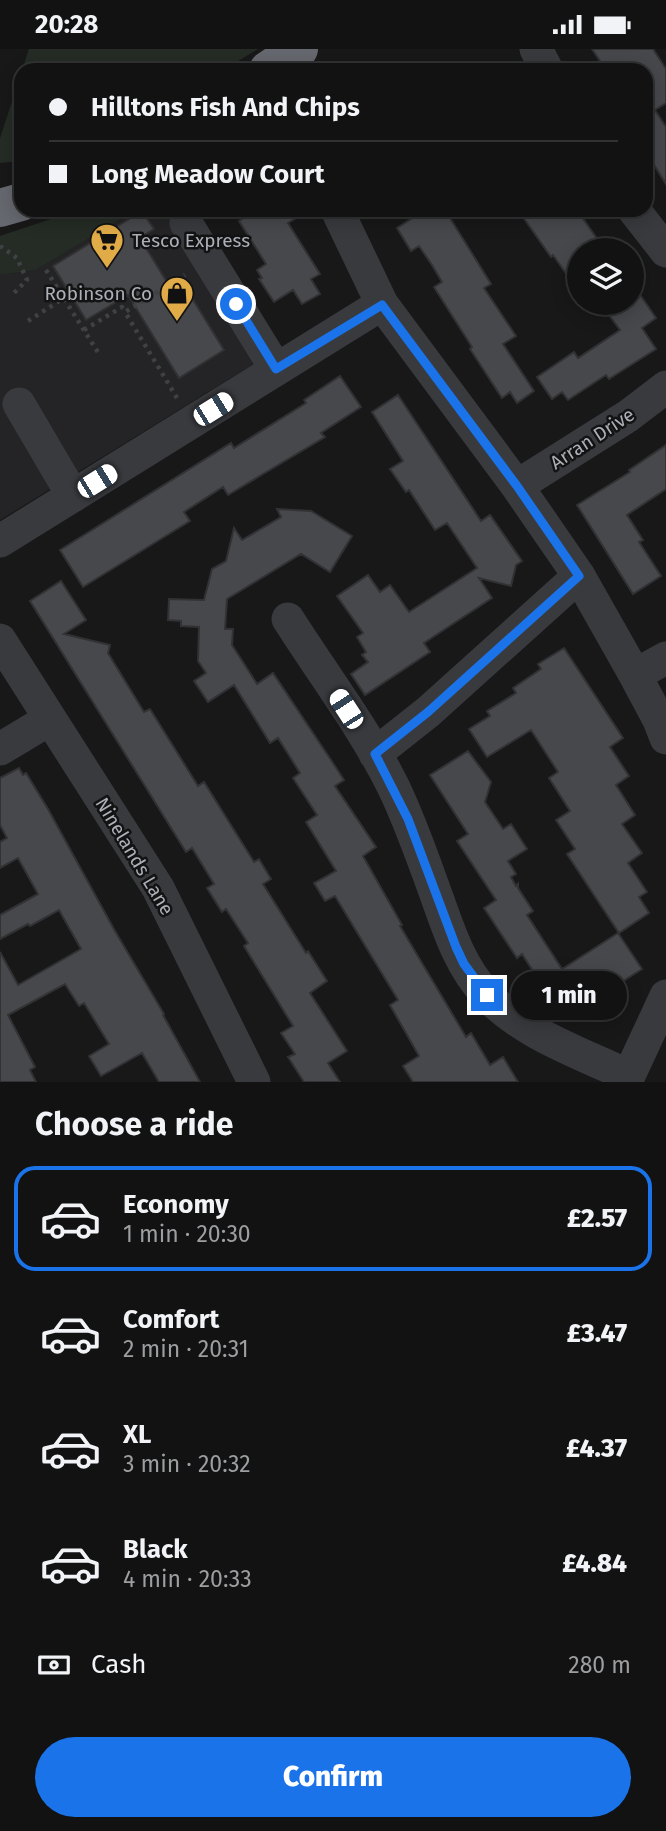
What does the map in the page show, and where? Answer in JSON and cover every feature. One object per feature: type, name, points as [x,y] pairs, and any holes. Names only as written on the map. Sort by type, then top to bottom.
[{"type":"highway","points":[[278,63],[299,49]]},
{"type":"street","points":[[340,217],[382,305],[517,486],[579,576],[635,675],[666,738]]},
{"type":"street","points":[[639,217],[666,251]]},
{"type":"street","points":[[186,223],[276,369]]},
{"type":"street","points":[[0,541],[382,305]]},
{"type":"street","name":"Arran Drive","points":[[517,486],[628,416],[666,387]]},
{"type":"street","points":[[19,404],[35,458],[73,496]]},
{"type":"street","points":[[375,754],[428,712],[579,576]]},
{"type":"street","points":[[288,619],[375,754],[408,819],[456,947],[475,980],[494,1002],[516,1020],[627,1079],[666,996]]},
{"type":"street","name":"Ninelands Lane","points":[[0,640],[158,888],[254,1082]]},
{"type":"street","points":[[635,675],[666,658]]},
{"type":"street","points":[[0,749],[50,719]]},
{"type":"path","points":[[0,246],[17,258],[27,280],[12,295]]},
{"type":"path","points":[[125,312],[209,260]]},
{"type":"path","points":[[46,269],[99,354]]},
{"type":"path","points":[[28,321],[64,298]]},
{"type":"path","points":[[84,330],[122,307],[192,423]]},
{"type":"shaded area","points":[[29,49],[258,49],[235,63],[24,63]]},
{"type":"shaded area","points":[[14,95],[14,162],[0,163],[0,138]]},
{"type":"shaded area","points":[[57,217],[124,217],[36,270],[0,275],[0,236]]},
{"type":"shaded area","points":[[124,217],[199,217],[278,349],[0,520],[0,275],[36,270]]},
{"type":"building","points":[[592,49],[653,49],[666,69],[666,103],[655,110],[666,127],[666,184],[653,163],[653,63],[601,63]]},
{"type":"building","points":[[132,217],[146,217],[154,229],[140,238],[173,292],[184,285],[224,350],[179,378],[128,295],[86,320],[53,266]]},
{"type":"building","points":[[245,217],[298,217],[288,223],[320,274],[311,279],[320,294],[302,304],[293,290],[274,302],[259,279],[262,278],[257,270],[266,264],[239,221]]},
{"type":"building","points":[[414,217],[449,217],[491,284],[484,288],[516,336],[503,344],[534,391],[517,403],[510,392],[502,398],[434,287],[442,282],[432,265],[419,246],[411,251],[397,228]]},
{"type":"building","points":[[523,217],[582,217],[597,238],[567,238],[567,275],[553,255],[551,257]]},
{"type":"building","points":[[644,300],[656,318],[642,328],[656,349],[609,379],[606,375],[568,400],[562,392],[552,399],[537,377],[574,352],[578,358],[620,330],[609,315],[644,315]]},
{"type":"building","points":[[340,376],[361,407],[321,433],[325,437],[228,495],[223,487],[184,512],[190,521],[83,587],[60,550],[231,443],[234,448],[306,403],[304,400]]},
{"type":"building","points":[[398,395],[481,521],[490,515],[522,561],[516,565],[511,586],[479,578],[492,598],[424,643],[430,652],[365,695],[351,674],[368,662],[362,655],[366,652],[357,637],[363,633],[337,596],[368,575],[380,592],[390,585],[409,612],[477,568],[447,523],[435,530],[409,490],[406,492],[390,469],[403,461],[372,412]]},
{"type":"building","points":[[666,445],[666,489],[627,515],[643,540],[639,542],[661,576],[633,594],[577,505],[630,472],[629,470]]},
{"type":"building","points":[[277,509],[311,511],[352,536],[330,572],[301,554],[227,599],[225,629],[233,629],[232,645],[257,684],[273,673],[344,780],[335,786],[376,847],[363,856],[402,925],[400,926],[466,1037],[471,1033],[490,1065],[503,1057],[518,1082],[413,1082],[403,1066],[419,1056],[390,1005],[398,1000],[335,896],[325,901],[314,883],[336,871],[306,822],[317,815],[293,778],[300,773],[278,738],[270,743],[234,685],[208,702],[194,681],[206,673],[198,661],[199,627],[181,626],[181,621],[168,620],[169,599],[204,600],[212,569],[226,561],[234,528],[242,540],[281,517]]},
{"type":"building","points":[[61,581],[86,620],[64,634],[110,645],[108,653],[144,712],[150,709],[198,786],[204,782],[254,862],[259,859],[271,879],[263,884],[306,953],[308,951],[327,981],[310,993],[347,1051],[328,1063],[340,1082],[304,1082],[288,1057],[295,1054],[281,1033],[293,1026],[244,946],[248,943],[226,909],[222,912],[207,888],[214,884],[192,848],[186,852],[30,601]]},
{"type":"building","points":[[564,648],[623,738],[610,747],[629,776],[616,785],[635,815],[622,824],[642,853],[628,863],[647,892],[639,897],[649,913],[619,933],[567,854],[575,849],[556,820],[570,811],[549,778],[558,772],[531,730],[487,757],[469,729],[490,716],[487,711],[516,693],[513,688],[541,669],[538,664]]},
{"type":"building","points":[[468,751],[491,782],[485,802],[503,829],[511,824],[527,849],[508,861],[516,874],[511,877],[533,911],[527,915],[562,969],[618,933],[642,969],[564,1019],[522,954],[517,958],[484,908],[496,900],[457,841],[468,834],[430,775]]},
{"type":"building","points":[[19,768],[23,775],[26,773],[48,809],[200,1082],[159,1082],[142,1053],[101,1076],[89,1056],[109,1044],[84,1003],[79,1006],[65,984],[8,1015],[35,1067],[30,1070],[36,1082],[0,1082],[0,952],[18,985],[81,949],[59,910],[0,939],[0,915],[38,894],[18,858],[0,868],[0,842],[7,838],[0,825],[0,778]]},
{"type":"place","name":"Tesco Express","points":[[107,270]]},
{"type":"place","name":"Robinson Co","points":[[177,323]]},
{"type":"route","points":[[236,304],[276,369],[382,305],[517,486],[579,576],[428,712],[375,754],[408,819],[456,947],[464,964],[487,995]]}]
